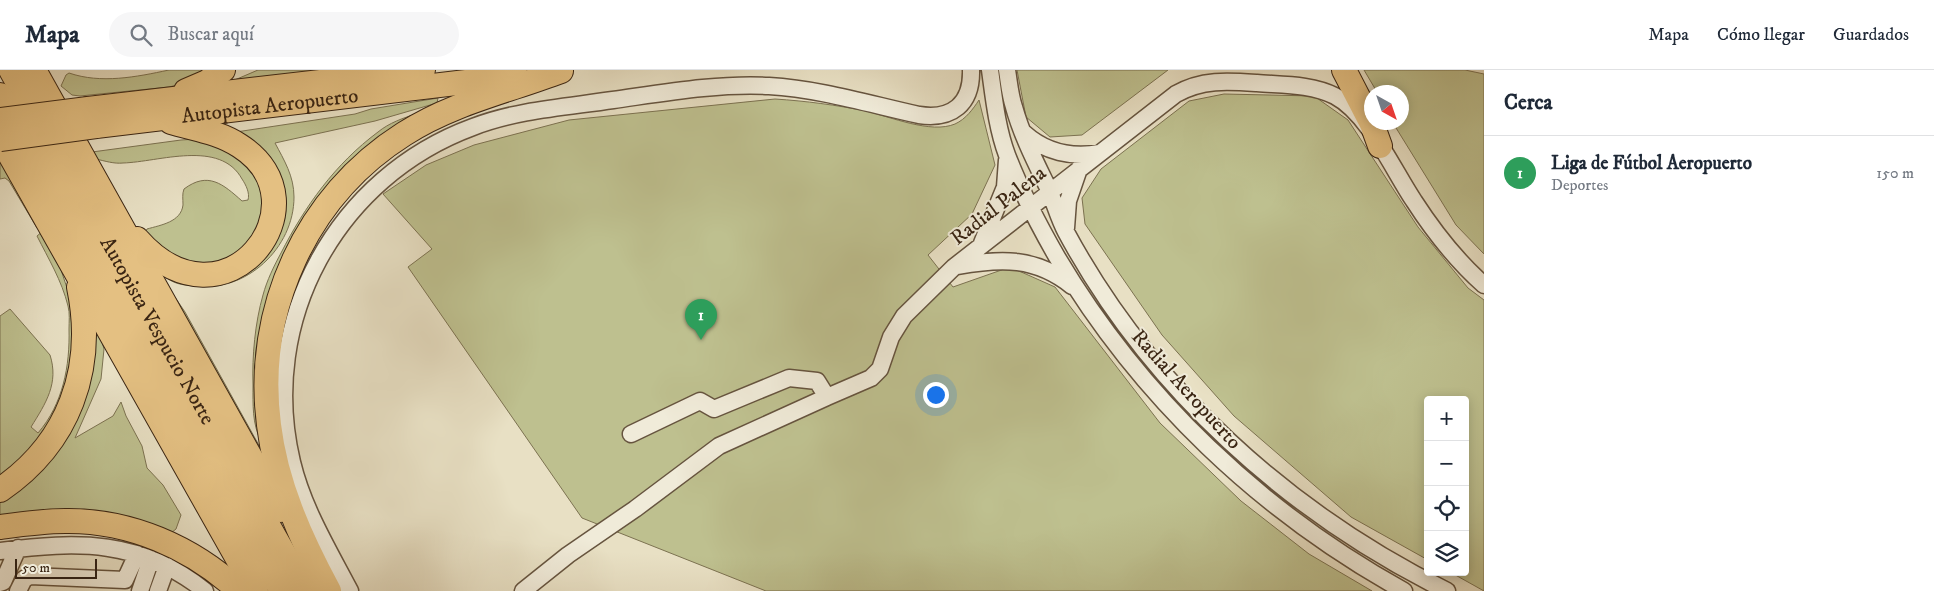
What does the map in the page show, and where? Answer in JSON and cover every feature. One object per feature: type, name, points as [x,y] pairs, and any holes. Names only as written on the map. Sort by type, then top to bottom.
[{"type":"highway","name":"Autopista Vespucio Norte","points":[[11,70],[305,591]]},
{"type":"highway","points":[[153,110],[207,82],[223,70]]},
{"type":"highway","name":"Autopista Aeropuerto","points":[[0,138],[92,118],[423,70]]},
{"type":"highway","points":[[329,591],[294,519],[280,479],[266,405],[266,362],[272,322],[284,283],[299,247],[319,214],[343,184],[372,157],[403,134],[452,108],[566,70]]},
{"type":"highway","name":"Autopista Aeropuerto","points":[[153,110],[566,70]]},
{"type":"highway","points":[[1344,70],[1369,119],[1380,146]]},
{"type":"highway","points":[[36,73],[273,499],[316,567]]},
{"type":"highway","name":"Autopista Vespucio Norte","points":[[0,95],[282,591]]},
{"type":"highway","points":[[116,215],[156,258],[172,268],[196,275],[213,274],[238,265],[253,254],[269,229],[273,210],[272,192],[265,174],[254,157],[240,146],[222,136],[153,110]]},
{"type":"highway","name":"Autopista Aeropuerto","points":[[0,120],[92,118]]},
{"type":"highway","points":[[0,138],[256,591]]},
{"type":"highway","points":[[0,490],[25,472],[48,446],[65,419],[75,394],[82,362],[84,326],[80,294],[74,269]]},
{"type":"highway","points":[[0,527],[67,521],[98,523],[135,530],[186,552],[217,572],[239,591]]},
{"type":"street","points":[[350,591],[308,511],[296,476],[286,428],[285,370],[298,306],[315,266],[341,224],[366,195],[387,176],[412,157],[440,141],[499,118],[698,90],[766,86],[799,89],[919,115],[937,116],[952,111],[964,101],[970,88],[971,70]]},
{"type":"street","name":"Radial Aeropuerto","points":[[990,70],[999,127],[1007,155],[1029,208],[1075,289],[1111,337],[1156,393],[1221,460],[1265,499],[1308,532],[1353,562],[1404,591]]},
{"type":"street","name":"Radial Aeropuerto","points":[[1006,70],[1013,105],[1022,131],[1065,230],[1106,296],[1145,348],[1186,397],[1233,444],[1281,486],[1336,527],[1406,570],[1447,591]]},
{"type":"street","name":"Radial Palena","points":[[954,267],[1184,89],[1204,83],[1224,81],[1312,88],[1342,101],[1356,113],[1380,146],[1431,226],[1460,261],[1484,285]]},
{"type":"street","name":"Radial Palena","points":[[1022,131],[1037,143],[1054,151],[1074,155],[1100,153]]},
{"type":"street","name":"Radial Aeropuerto","points":[[981,245],[1005,187],[1007,155]]},
{"type":"street","points":[[1065,230],[1068,201],[1079,169]]},
{"type":"street","name":"Radial Palena","points":[[954,267],[992,260],[1029,264],[1052,272],[1075,289]]},
{"type":"street","points":[[523,591],[568,555],[635,509],[719,446],[870,378],[880,369],[891,337],[904,316],[954,267]]},
{"type":"street","points":[[631,434],[700,401],[714,408],[789,378],[817,381],[827,397]]},
{"type":"street","points":[[0,551],[81,544],[106,547],[144,557],[167,566],[205,591]]},
{"type":"street","points":[[0,583],[3,582],[18,548]]},
{"type":"street","points":[[126,580],[144,557]]},
{"type":"street","points":[[18,591],[24,579],[30,576],[126,580],[141,588],[144,557]]},
{"type":"street","points":[[158,591],[167,566]]},
{"type":"green space","points":[[169,70],[212,70],[181,84],[169,87],[80,96],[72,95],[61,86],[66,75],[69,73],[106,79],[131,77]]},
{"type":"green space","points":[[258,70],[391,70],[230,82]]},
{"type":"green space","points":[[1017,70],[1168,70],[1082,135],[1050,137],[1026,117]]},
{"type":"green space","points":[[1364,70],[1465,70],[1484,74],[1484,254],[1456,225],[1397,130],[1409,130],[1409,85],[1373,85]]},
{"type":"green space","points":[[1224,94],[1314,96],[1348,120],[1418,227],[1468,288],[1484,300],[1484,591],[1457,576],[1469,576],[1469,396],[1424,396],[1424,558],[1351,517],[1234,416],[1162,335],[1085,224],[1082,198],[1101,169],[1189,101]]},
{"type":"green space","points":[[438,98],[437,103],[375,121],[275,143],[285,162],[294,189],[292,216],[286,233],[276,249],[264,263],[249,274],[232,282],[214,286],[190,286],[174,282],[163,275],[205,280],[276,220],[236,132],[355,114],[371,109]]},
{"type":"green space","points":[[775,99],[855,109],[911,124],[934,127],[945,127],[959,122],[969,114],[979,100],[995,165],[972,214],[928,255],[953,287],[1010,267],[1055,287],[1160,423],[1241,501],[1309,554],[1372,591],[766,591],[582,518],[408,267],[432,249],[383,194],[426,165],[474,145],[569,120]]},
{"type":"green space","points":[[416,114],[296,241],[261,441],[256,428],[254,414],[254,351],[260,306],[273,268],[311,202],[348,158],[362,144],[382,129],[396,121]]},
{"type":"green space","points":[[197,139],[225,145],[259,174],[266,217],[236,259],[186,266],[145,232],[147,229],[174,219],[181,211],[183,205],[184,189],[201,181],[215,182],[228,189],[242,201],[248,200],[246,186],[242,179],[232,167],[219,159],[204,156],[171,157],[116,163],[96,159],[92,152]]},
{"type":"green space","points":[[5,162],[42,226],[37,228],[9,181],[5,178],[0,179],[0,163]]},
{"type":"green space","points":[[43,231],[58,261],[75,312],[68,385],[39,443],[0,478],[0,316],[10,309],[50,355],[53,375],[50,392],[42,410],[31,427],[38,433],[54,410],[66,371],[69,343],[69,309],[58,279],[37,236]]},
{"type":"green space","points":[[166,284],[185,312],[261,449],[257,453]]},
{"type":"green space","points":[[97,324],[104,349],[101,379],[75,438],[113,416],[121,402],[126,416],[142,446],[147,468],[163,485],[181,515],[176,529],[171,533],[0,521],[0,500],[68,434],[79,415],[85,397],[95,325]]},
{"type":"place","name":"Liga de Fútbol Aeropuerto","points":[[701,340]]}]
